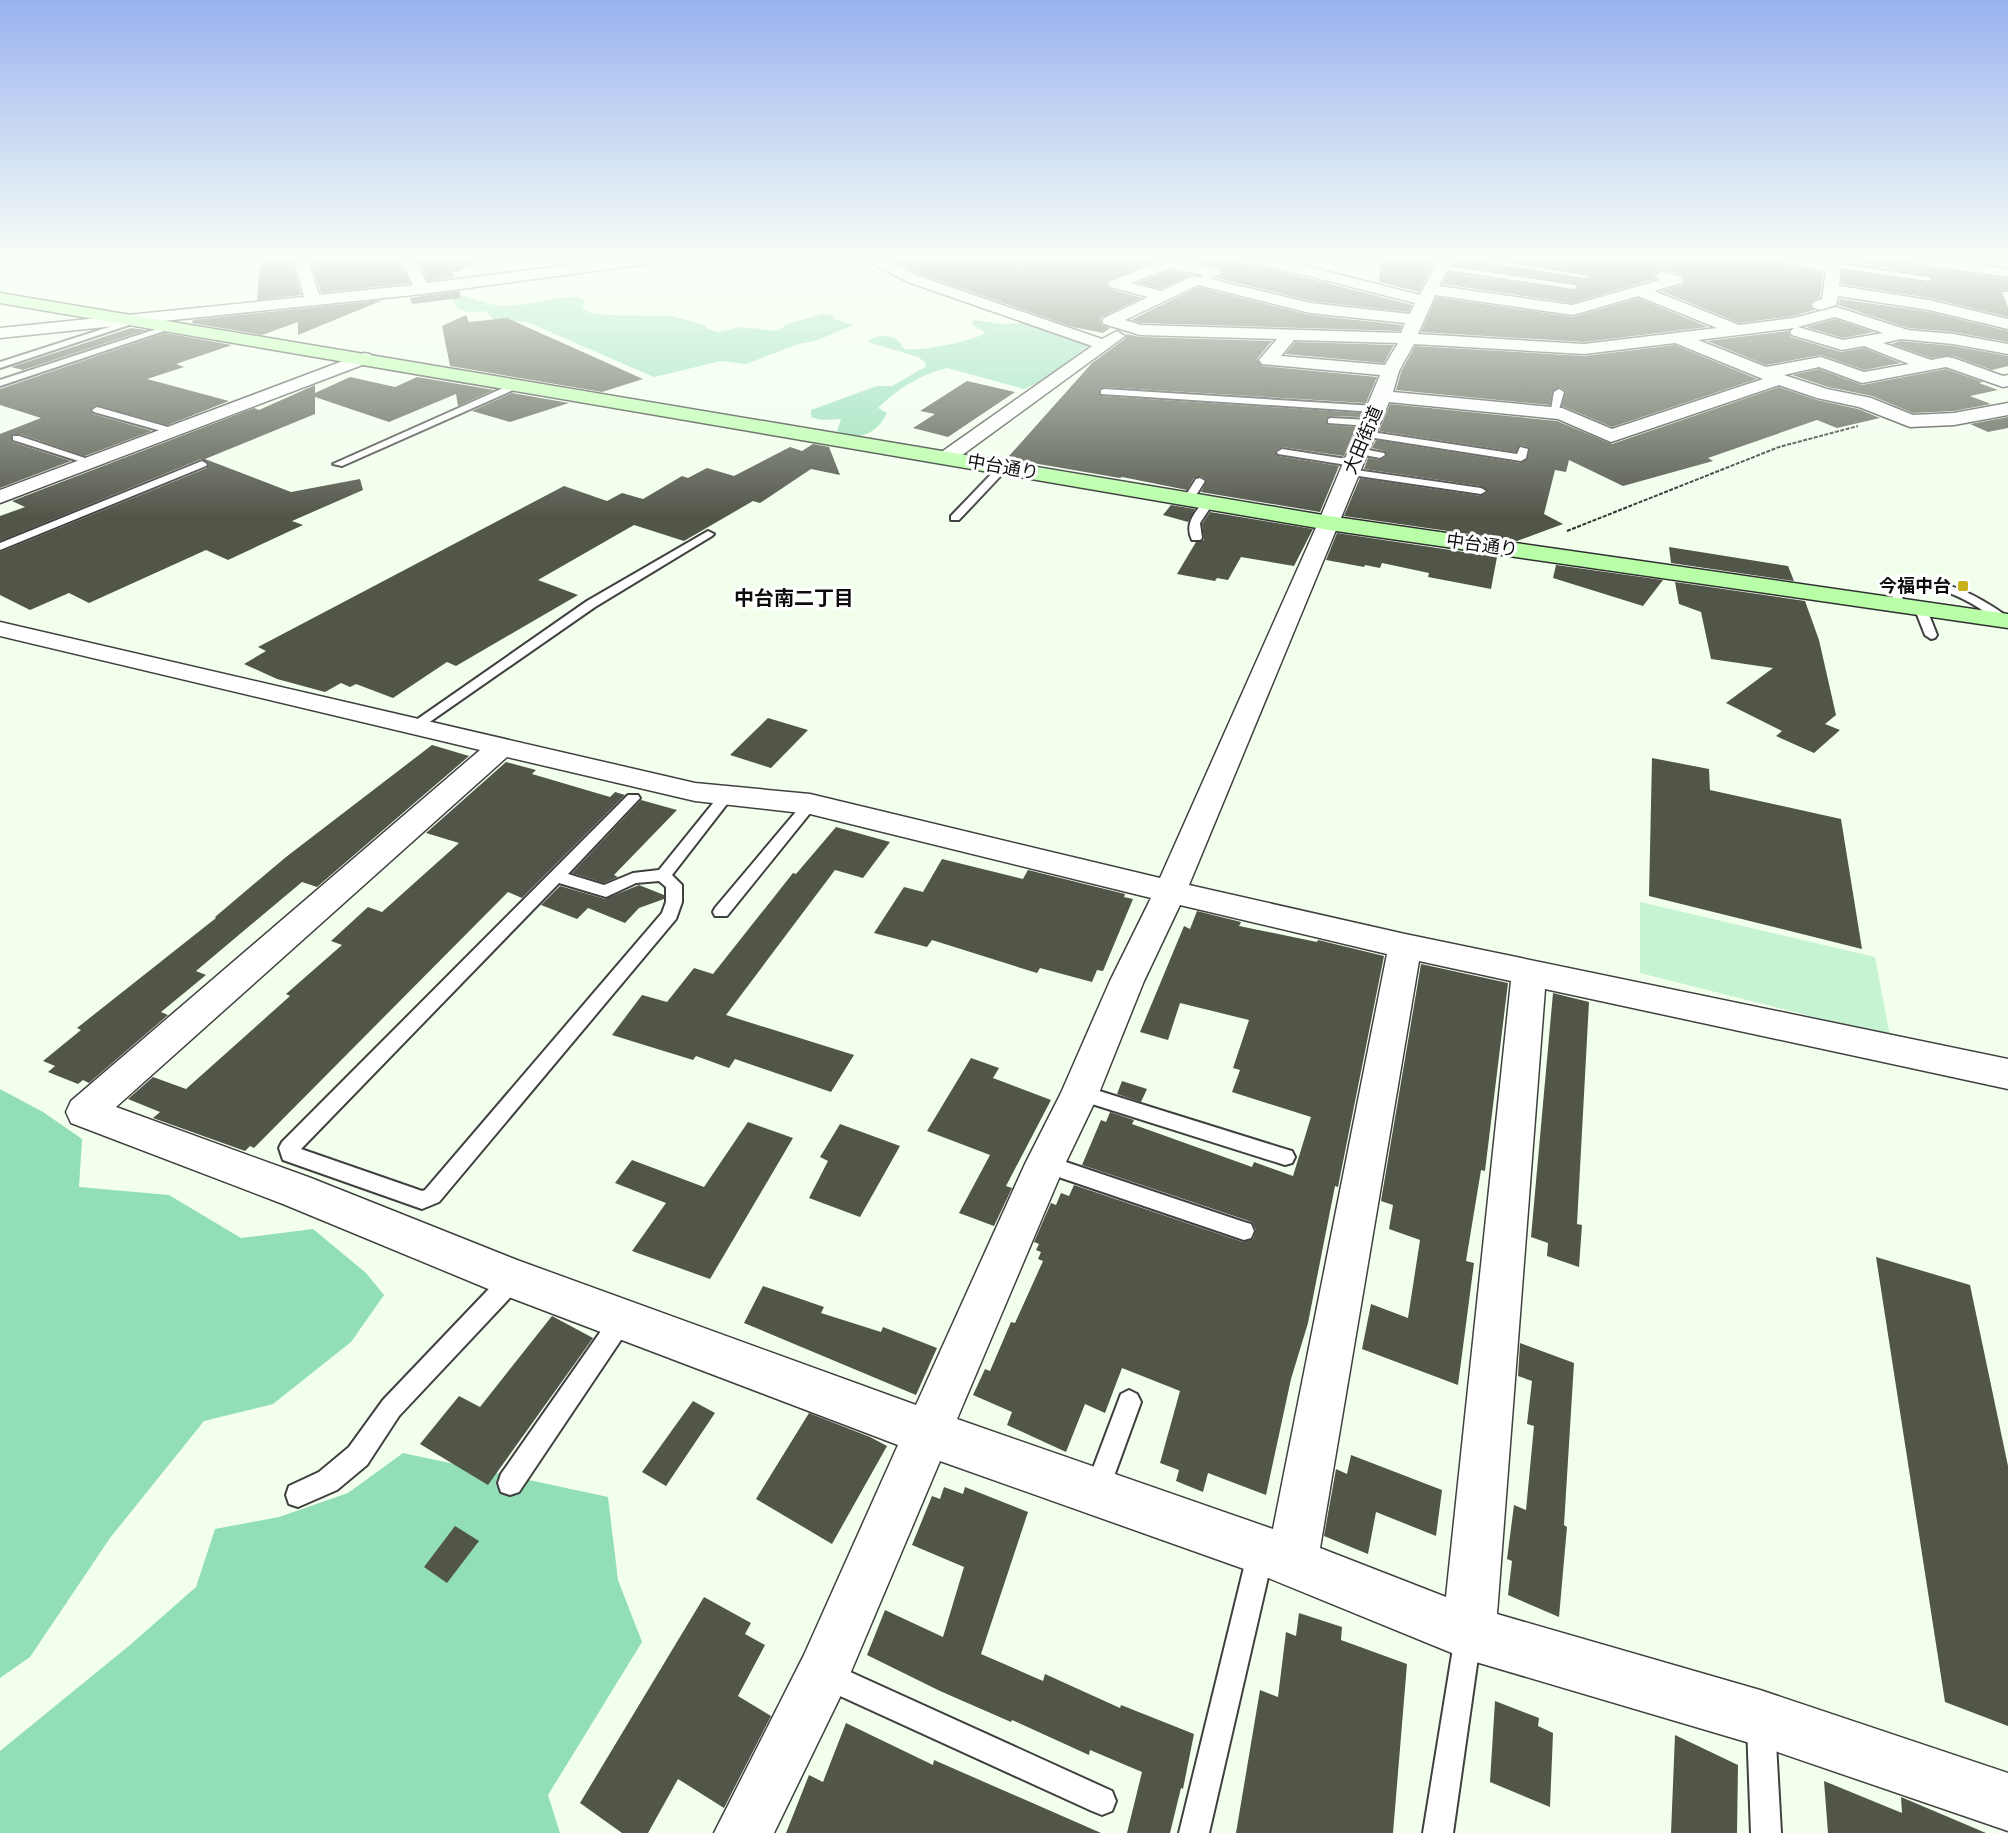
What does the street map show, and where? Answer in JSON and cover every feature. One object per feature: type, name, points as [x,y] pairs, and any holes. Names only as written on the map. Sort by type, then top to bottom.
[{"type":"street","name":"中台通り","points":[[290,346],[1329,522],[2006,620]]},
{"type":"street","points":[[947,457],[1104,346]]},
{"type":"street","points":[[1280,346],[1268,360],[1390,371]]},
{"type":"street","name":"大田街道","points":[[743,1833],[823,1674],[1046,1164],[1080,1093],[1127,981],[1170,892],[1329,522],[1390,371],[1405,346]]},
{"type":"street","points":[[1409,346],[1497,357],[1495,346]]},
{"type":"street","points":[[1532,346],[1584,349],[1614,346]]},
{"type":"street","points":[[1696,346],[1771,376],[1823,394],[1864,402],[1910,421],[1954,419],[2008,409]]},
{"type":"street","points":[[1873,346],[1930,365]]},
{"type":"street","points":[[1989,346],[2008,349]]},
{"type":"street","points":[[0,497],[364,358]]},
{"type":"street","points":[[1364,435],[1553,413],[1562,414],[1611,436],[1771,376],[1821,362],[1862,378],[1947,362],[2002,382],[2008,380]]},
{"type":"street","points":[[0,629],[695,792],[810,804],[1170,892],[1405,946],[2008,1074]]},
{"type":"street","points":[[502,746],[85,1112],[297,1191],[513,1279],[623,1317],[928,1433],[1277,1556],[1469,1633],[1760,1718],[2004,1811]]},
{"type":"street","points":[[1277,1556],[1405,946]]},
{"type":"street","points":[[1469,1633],[1529,973]]},
{"type":"lane","points":[[0,365],[59,346]]},
{"type":"lane","points":[[0,383],[115,346]]},
{"type":"lane","points":[[338,464],[517,385]]},
{"type":"lane","points":[[1104,392],[1364,435],[1521,458],[1523,449]]},
{"type":"lane","points":[[1553,413],[1559,392]]},
{"type":"lane","points":[[97,410],[172,431]]},
{"type":"lane","points":[[1331,421],[1481,491]]},
{"type":"lane","points":[[1282,452],[1364,435]]},
{"type":"lane","points":[[1364,435],[1380,455]]},
{"type":"lane","points":[[15,438],[92,462]]},
{"type":"lane","points":[[0,547],[202,464]]},
{"type":"lane","points":[[955,518],[1004,467]]},
{"type":"lane","points":[[1189,498],[1200,481]]},
{"type":"lane","points":[[1196,538],[1192,529],[1193,524],[1209,502]]},
{"type":"lane","points":[[416,725],[591,604],[708,534]]},
{"type":"lane","points":[[1909,605],[1931,635]]},
{"type":"lane","points":[[663,876],[727,795]]},
{"type":"lane","points":[[556,876],[606,891],[623,880],[646,875],[663,876],[674,885],[674,902],[670,915],[432,1196],[422,1200],[290,1154],[289,1149],[556,876],[633,798]]},
{"type":"lane","points":[[721,912],[810,804]]},
{"type":"lane","points":[[1080,1093],[1285,1157]]},
{"type":"lane","points":[[1046,1164],[1244,1231]]},
{"type":"lane","points":[[298,1495],[328,1481],[357,1456],[398,1400],[513,1279]]},
{"type":"lane","points":[[510,1483],[623,1317]]},
{"type":"lane","points":[[1096,1492],[1129,1402]]},
{"type":"lane","points":[[1194,1833],[1277,1556]]},
{"type":"lane","points":[[1438,1833],[1469,1633]]},
{"type":"lane","points":[[823,1674],[1102,1801]]},
{"type":"lane","points":[[1760,1718],[1766,1833]]},
{"type":"path","points":[[1548,555],[1565,532],[1779,447],[1859,426],[1910,421]]},
{"type":"green space","points":[[581,346],[794,346],[746,364],[721,361],[654,377]]},
{"type":"green space","points":[[880,346],[902,346],[904,349],[912,350],[943,346],[1088,346],[1042,381],[1024,389],[947,368],[928,374],[901,389],[878,408],[887,413],[883,420],[872,431],[859,436],[837,431],[841,419],[821,420],[811,417],[811,410],[877,386],[892,386],[925,367],[926,363],[918,357]]},
{"type":"green space","points":[[1640,902],[1875,957],[1890,1036],[1640,973]]},
{"type":"green space","points":[[0,1089],[43,1112],[82,1139],[79,1187],[169,1195],[241,1238],[313,1229],[366,1273],[384,1295],[351,1342],[273,1404],[204,1421],[110,1538],[30,1657],[0,1678]]},
{"type":"green space","points":[[403,1453],[608,1497],[618,1580],[642,1642],[548,1795],[560,1833],[0,1833],[0,1751],[130,1645],[196,1587],[215,1529],[279,1517],[348,1493]]},
{"type":"building","points":[[77,346],[98,346],[23,370],[11,367]]},
{"type":"building","points":[[128,346],[230,346],[176,364],[184,367],[147,379],[229,401],[168,425],[96,405],[90,410],[93,414],[152,431],[85,456],[20,434],[13,434],[12,442],[71,461],[0,488],[0,434],[41,418],[0,405],[0,389]]},
{"type":"building","points":[[446,346],[568,346],[643,379],[602,392],[450,366]]},
{"type":"building","points":[[1116,346],[1268,346],[1257,359],[1262,366],[1377,377],[1366,403],[1104,387],[1099,389],[1101,396],[1361,413],[1360,417],[1331,416],[1326,418],[1328,425],[1356,427],[1344,456],[1282,447],[1275,451],[1278,456],[1339,466],[1320,512],[1201,492],[1207,480],[1201,476],[1194,478],[1187,490],[1014,460],[1016,457],[1009,456],[1092,363]]},
{"type":"building","points":[[1292,346],[1394,346],[1384,363],[1285,354]]},
{"type":"building","points":[[1415,346],[1584,356],[1676,346],[1757,379],[1612,427],[1562,406],[1566,391],[1560,387],[1552,392],[1550,405],[1396,390],[1401,372]]},
{"type":"building","points":[[1718,346],[1819,346],[1841,352],[1864,348],[1901,363],[1864,370],[1821,355],[1766,365]]},
{"type":"building","points":[[1895,346],[1953,346],[2008,356],[2008,366],[1992,370],[1953,356],[1931,358]]},
{"type":"building","points":[[1819,369],[1862,385],[1946,369],[1983,382],[1979,383],[1998,390],[1970,396],[1991,404],[1954,411],[1913,413],[1872,396],[1828,387],[1792,375]]},
{"type":"building","points":[[350,377],[395,387],[417,377],[494,390],[458,406],[456,394],[389,422],[315,397],[315,414],[205,459],[291,492],[360,479],[363,490],[292,521],[303,525],[228,560],[206,550],[89,603],[69,593],[30,610],[0,595],[0,552],[207,468],[209,463],[201,459],[0,541],[0,516],[25,507],[12,501],[254,408],[259,410],[315,385],[315,393]]},
{"type":"building","points":[[967,381],[1015,392],[948,437],[913,428],[935,414],[920,411]]},
{"type":"building","points":[[1779,387],[1817,400],[1858,409],[1880,418],[1837,428],[1817,420],[1708,458],[1713,461],[1623,486],[1569,460],[1566,472],[1555,470],[1544,514],[1563,524],[1517,541],[1344,516],[1360,478],[1481,496],[1488,492],[1481,486],[1364,469],[1368,458],[1380,460],[1387,456],[1384,451],[1372,448],[1376,440],[1521,463],[1528,458],[1530,448],[1521,445],[1516,452],[1379,431],[1390,404],[1557,421],[1612,444]]},
{"type":"building","points":[[512,393],[569,403],[510,422],[472,411]]},
{"type":"building","points":[[2008,417],[2008,428],[1988,432],[1970,424]]},
{"type":"building","points":[[813,444],[829,447],[840,475],[811,469],[760,503],[753,501],[684,541],[634,525],[538,580],[578,595],[456,666],[447,662],[393,698],[356,684],[350,687],[341,683],[325,692],[277,679],[244,664],[266,651],[258,647],[564,486],[607,501],[622,493],[643,499],[682,476],[688,478],[707,468],[734,476],[790,447],[802,451]]},
{"type":"building","points":[[1171,505],[1195,509],[1188,522],[1163,515]]},
{"type":"building","points":[[1210,512],[1313,529],[1294,566],[1241,557],[1228,580],[1217,578],[1215,581],[1177,574],[1196,542],[1204,540],[1202,524]]},
{"type":"building","points":[[1337,533],[1497,557],[1491,589],[1428,577],[1429,573],[1382,563],[1380,568],[1326,560]]},
{"type":"building","points":[[1669,547],[1788,566],[1794,581],[1671,563]]},
{"type":"building","points":[[1556,565],[1663,580],[1643,606],[1553,578]]},
{"type":"building","points":[[1675,582],[1805,601],[1819,640],[1836,715],[1825,724],[1840,730],[1814,753],[1776,736],[1782,731],[1726,703],[1773,668],[1711,659],[1701,612],[1679,604]]},
{"type":"building","points":[[768,718],[808,730],[771,768],[730,755]]},
{"type":"building","points":[[432,745],[469,756],[317,887],[302,882],[196,971],[206,975],[161,1012],[168,1015],[89,1083],[83,1080],[78,1084],[48,1072],[55,1066],[43,1061],[81,1030],[77,1028],[216,918],[286,857]]},
{"type":"building","points":[[1652,758],[1709,769],[1710,790],[1841,819],[1862,949],[1649,896]]},
{"type":"building","points":[[506,762],[536,770],[532,774],[610,797],[615,792],[625,795],[522,898],[508,892],[254,1148],[250,1146],[245,1151],[153,1118],[160,1112],[128,1099],[153,1077],[186,1089],[290,996],[286,994],[342,945],[331,941],[368,907],[382,912],[459,843],[426,833]]},
{"type":"building","points":[[641,800],[677,810],[614,875],[618,877],[604,883],[572,873]]},
{"type":"building","points":[[836,827],[890,842],[863,878],[835,870],[726,1015],[854,1055],[831,1092],[735,1059],[729,1068],[696,1056],[693,1060],[612,1035],[642,995],[667,1002],[694,968],[713,974],[793,873],[796,874]]},
{"type":"building","points":[[942,859],[1023,879],[1028,870],[1125,894],[1124,897],[1133,899],[1103,971],[1097,970],[1092,982],[1040,968],[1037,973],[932,940],[927,947],[874,933],[904,887],[923,892]]},
{"type":"building","points":[[639,885],[664,895],[664,899],[639,908],[625,923],[588,908],[577,919],[541,905],[560,886],[605,899]]},
{"type":"building","points":[[1197,911],[1241,922],[1239,926],[1317,942],[1318,940],[1384,956],[1338,1187],[1335,1186],[1308,1323],[1291,1379],[1266,1495],[1208,1473],[1203,1492],[1176,1481],[1179,1470],[1160,1463],[1180,1391],[1122,1368],[1105,1413],[1085,1404],[1066,1452],[1007,1425],[1012,1412],[973,1395],[985,1369],[990,1371],[1011,1322],[1015,1323],[1043,1261],[1038,1259],[1041,1252],[1036,1250],[1039,1244],[1034,1242],[1051,1203],[1056,1205],[1061,1193],[1069,1196],[1074,1185],[1243,1242],[1253,1239],[1256,1230],[1252,1222],[1082,1165],[1101,1120],[1106,1122],[1110,1112],[1134,1120],[1132,1124],[1252,1167],[1254,1162],[1293,1176],[1311,1117],[1232,1092],[1240,1070],[1233,1068],[1249,1020],[1180,1003],[1168,1040],[1140,1032],[1184,926],[1190,929]]},
{"type":"building","points":[[1421,964],[1508,983],[1485,1171],[1481,1170],[1466,1261],[1474,1263],[1458,1385],[1362,1349],[1371,1304],[1408,1318],[1420,1240],[1389,1229],[1393,1205],[1381,1201]]},
{"type":"building","points":[[1553,993],[1589,1002],[1577,1224],[1582,1225],[1579,1267],[1547,1256],[1548,1243],[1531,1237]]},
{"type":"building","points":[[971,1058],[999,1068],[993,1078],[1051,1100],[1006,1186],[1012,1188],[994,1226],[959,1213],[990,1155],[927,1131]]},
{"type":"building","points":[[1122,1081],[1147,1089],[1141,1102],[1117,1094]]},
{"type":"building","points":[[748,1122],[793,1138],[710,1279],[632,1251],[666,1203],[615,1183],[632,1160],[704,1187]]},
{"type":"building","points":[[840,1124],[900,1146],[860,1217],[809,1198],[828,1161],[820,1157]]},
{"type":"building","points":[[1876,1257],[1970,1285],[2008,1466],[2008,1726],[1945,1702]]},
{"type":"building","points":[[763,1286],[824,1307],[821,1313],[881,1332],[883,1327],[937,1348],[916,1395],[744,1323]]},
{"type":"building","points":[[552,1316],[593,1338],[488,1485],[420,1444],[459,1396],[480,1407]]},
{"type":"building","points":[[1520,1343],[1574,1363],[1564,1525],[1567,1527],[1559,1617],[1508,1595],[1512,1561],[1507,1559],[1514,1505],[1526,1510],[1534,1426],[1527,1424],[1532,1381],[1518,1376]]},
{"type":"building","points":[[693,1401],[715,1413],[666,1486],[642,1472]]},
{"type":"building","points":[[809,1413],[887,1446],[832,1544],[756,1499]]},
{"type":"building","points":[[1351,1455],[1442,1490],[1436,1536],[1376,1512],[1368,1554],[1324,1536],[1336,1469],[1347,1474]]},
{"type":"building","points":[[944,1487],[963,1494],[965,1487],[1028,1512],[981,1654],[1043,1681],[1045,1674],[1120,1708],[1121,1705],[1194,1734],[1183,1789],[1181,1788],[1170,1833],[1127,1833],[1142,1772],[1090,1750],[1089,1755],[1012,1720],[1011,1722],[940,1691],[867,1655],[885,1610],[943,1637],[964,1567],[912,1545],[932,1496],[940,1499]]},
{"type":"building","points":[[455,1526],[479,1541],[447,1583],[424,1567]]},
{"type":"building","points":[[704,1597],[751,1623],[745,1634],[765,1645],[738,1696],[771,1716],[724,1808],[678,1779],[648,1833],[622,1833],[580,1803]]},
{"type":"building","points":[[1299,1613],[1342,1627],[1341,1640],[1407,1664],[1393,1833],[1236,1833],[1260,1690],[1278,1697],[1286,1632],[1296,1636]]},
{"type":"building","points":[[1495,1701],[1539,1718],[1538,1726],[1553,1733],[1550,1807],[1490,1782]]},
{"type":"building","points":[[846,1723],[933,1765],[934,1760],[1101,1833],[786,1833],[809,1775],[823,1782]]},
{"type":"building","points":[[1675,1735],[1738,1765],[1737,1833],[1671,1833]]},
{"type":"building","points":[[1824,1781],[1902,1813],[1901,1797],[1986,1833],[1828,1833]]},
{"type":"place","name":"今福中台","points":[[1963,586]]},
{"type":"district","name":"中台南二丁目","points":[[794,598]]}]
